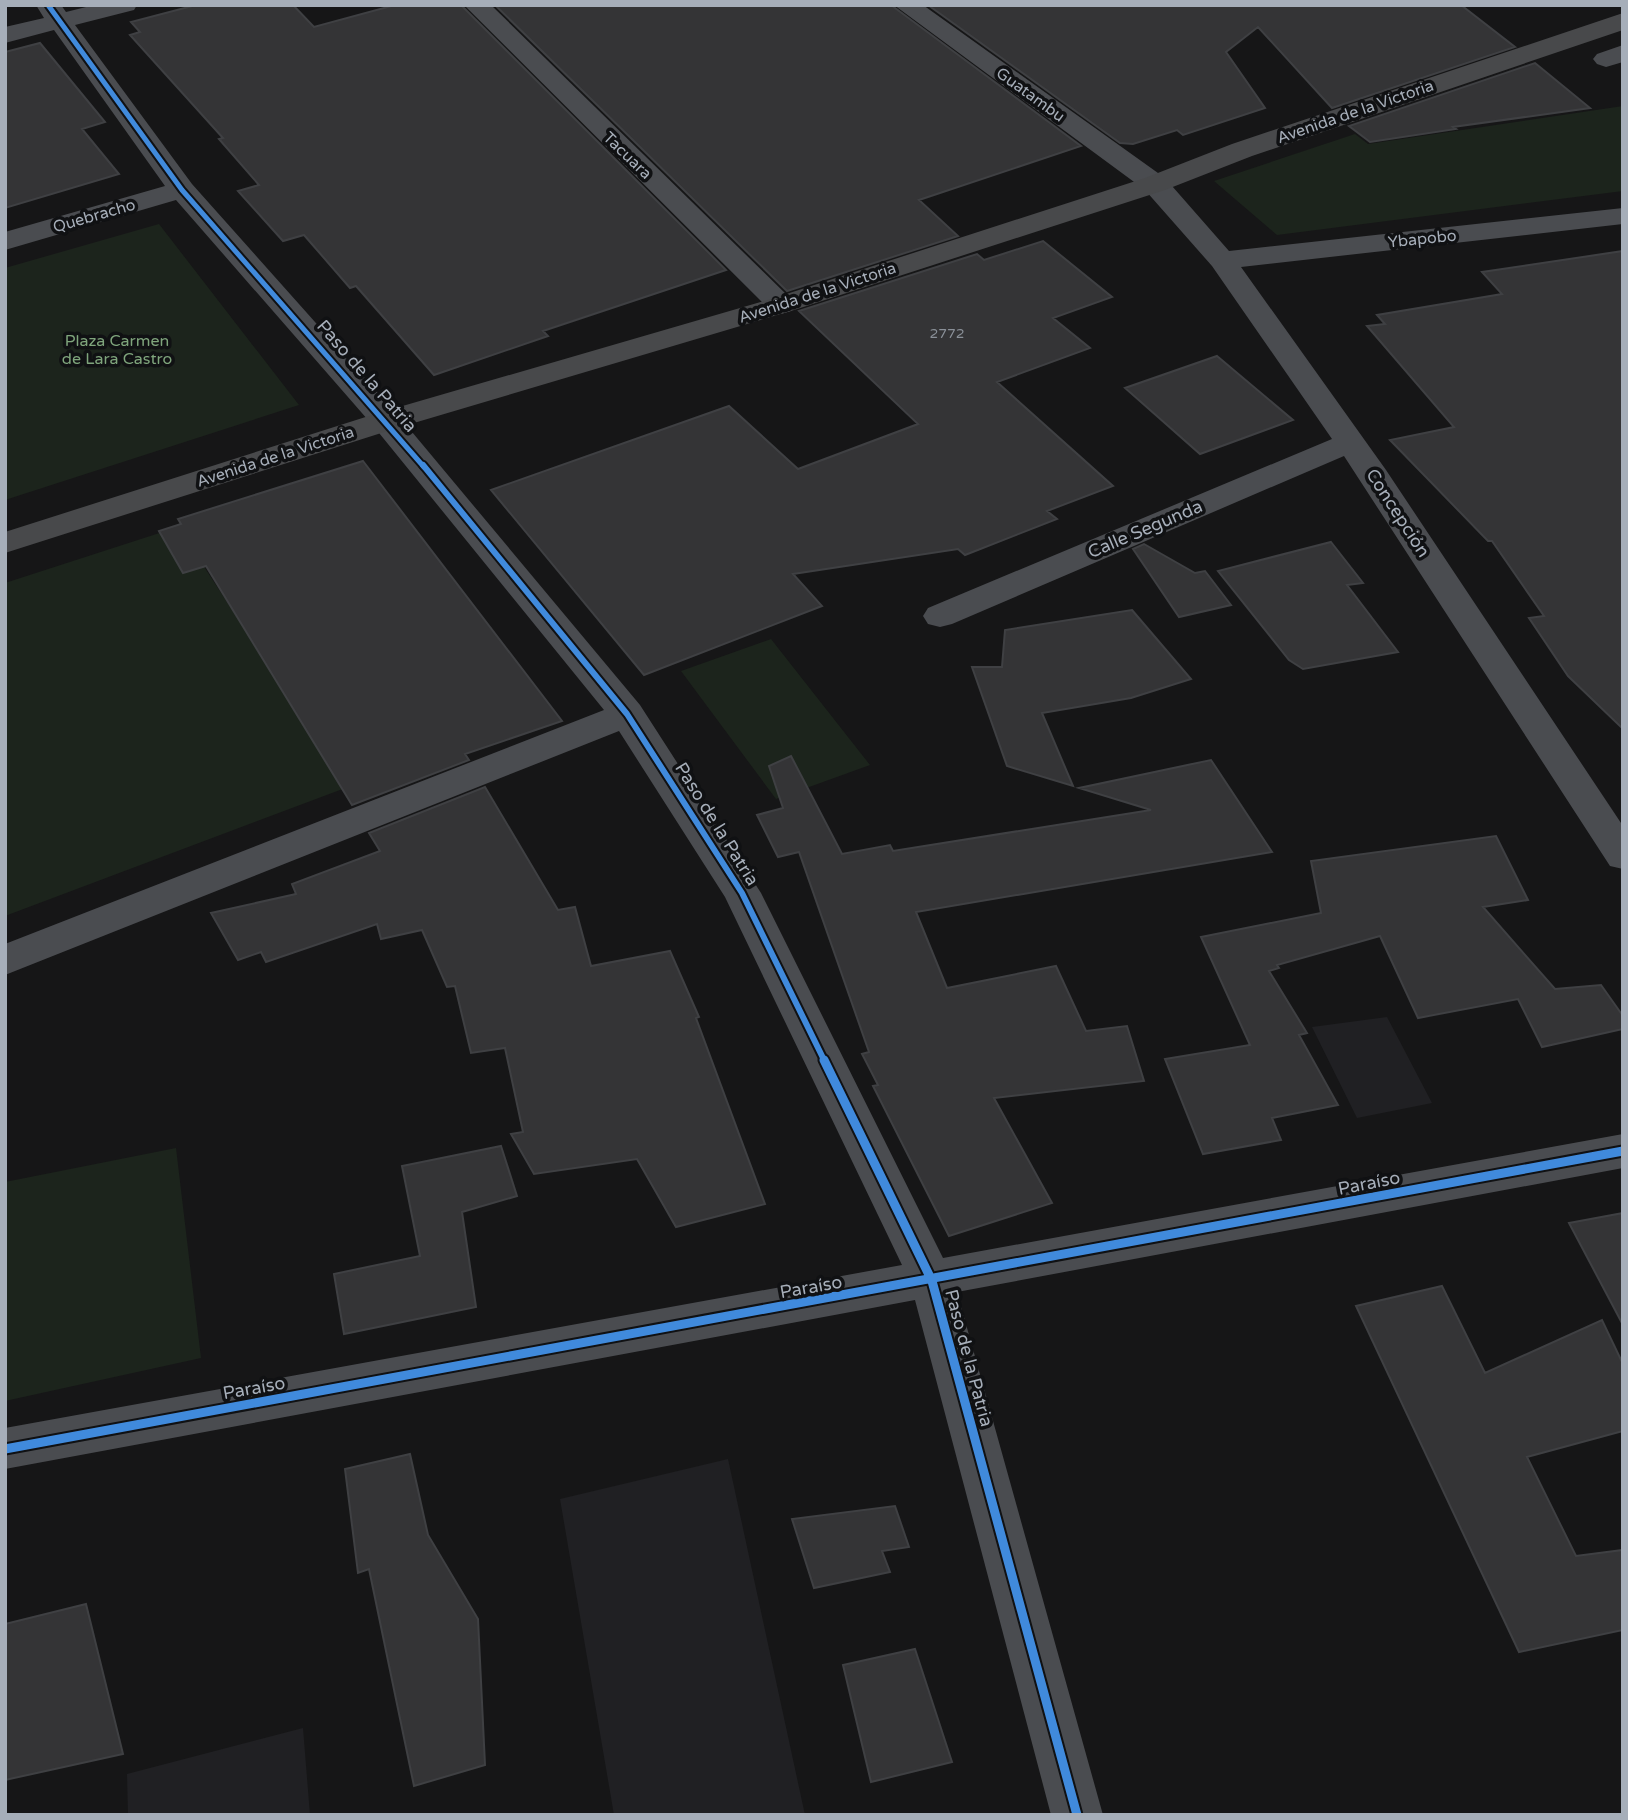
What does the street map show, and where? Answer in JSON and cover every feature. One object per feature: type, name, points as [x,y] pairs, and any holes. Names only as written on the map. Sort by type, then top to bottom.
[{"type":"main road","name":"Avenida de la Victoria","points":[[5,543],[386,421],[781,305],[1155,184],[1242,150],[1619,25]]},
{"type":"street","points":[[5,35],[54,13],[125,5]]},
{"type":"street","name":"Tacuara","points":[[476,5],[781,305]]},
{"type":"street","name":"Guatambu","points":[[906,5],[1155,184]]},
{"type":"street","name":"Paso de la Patria","points":[[54,13],[182,190],[386,421],[627,714],[741,893],[932,1281],[1077,1815]]},
{"type":"street","name":"Concepción","points":[[1155,184],[1222,260],[1351,442],[1623,856]]},
{"type":"street","name":"Quebracho","points":[[5,241],[182,190]]},
{"type":"street","name":"Ybapobo","points":[[1222,260],[1623,216]]},
{"type":"street","name":"Calle Segunda","points":[[940,616],[1351,442]]},
{"type":"street","points":[[5,960],[627,714]]},
{"type":"street","name":"Paraíso","points":[[5,1449],[932,1281],[1623,1152]]},
{"type":"shaded area","points":[[1387,1017],[1432,1103],[1357,1118],[1312,1027]]},
{"type":"shaded area","points":[[728,1459],[805,1815],[614,1815],[560,1499]]},
{"type":"shaded area","points":[[303,1728],[310,1815],[128,1815],[127,1774]]},
{"type":"green space","points":[[1623,106],[1623,191],[1277,235],[1214,181],[1355,134],[1368,144]]},
{"type":"green space","name":"Plaza Carmen de Lara Castro","points":[[159,224],[299,405],[5,500],[5,268]]},
{"type":"green space","points":[[178,527],[348,787],[5,916],[5,583]]},
{"type":"green space","points":[[771,639],[870,765],[776,799],[681,671]]},
{"type":"green space","points":[[176,1148],[201,1358],[5,1401],[5,1182]]},
{"type":"building","points":[[196,5],[293,5],[314,27],[395,5],[461,5],[726,270],[543,331],[548,336],[434,375],[356,286],[350,288],[304,235],[283,241],[238,191],[259,185],[219,139],[223,138],[130,35],[140,32],[131,22]]},
{"type":"building","points":[[495,5],[891,5],[1081,146],[919,200],[958,236],[787,291]]},
{"type":"building","points":[[928,5],[1461,5],[1515,47],[1332,108],[1258,27],[1226,52],[1265,108],[1183,135],[1177,130],[1133,144],[1120,143]]},
{"type":"building","points":[[40,43],[105,122],[82,129],[119,174],[5,208],[5,52]]},
{"type":"building","points":[[1535,63],[1590,108],[1453,127],[1456,129],[1370,142],[1349,126]]},
{"type":"building","points":[[1043,241],[1112,297],[1053,318],[1090,348],[997,382],[1113,486],[1047,511],[1057,519],[965,555],[958,549],[793,574],[822,606],[644,675],[491,490],[729,406],[798,469],[918,424],[799,311],[977,254],[984,260]]},
{"type":"building","points":[[1623,251],[1623,729],[1568,676],[1529,618],[1544,616],[1492,541],[1488,541],[1390,440],[1454,427],[1367,326],[1385,324],[1377,315],[1502,294],[1482,272]]},
{"type":"building","points":[[1217,356],[1293,420],[1200,454],[1125,388]]},
{"type":"building","points":[[363,461],[562,721],[465,754],[469,760],[352,805],[206,566],[183,573],[159,531],[181,524],[178,519]]},
{"type":"building","points":[[1331,542],[1363,583],[1347,585],[1398,652],[1303,669],[1289,660],[1218,571]]},
{"type":"building","points":[[1144,544],[1195,573],[1205,571],[1231,605],[1179,617],[1133,549]]},
{"type":"building","points":[[1132,610],[1191,679],[1131,698],[1042,713],[1073,786],[1007,766],[972,667],[1002,667],[1005,630]]},
{"type":"building","points":[[791,756],[842,854],[890,845],[893,851],[1151,810],[1079,788],[1211,760],[1272,852],[916,912],[947,988],[1056,966],[1086,1031],[1127,1026],[1144,1081],[994,1098],[1052,1203],[949,1236],[873,1086],[878,1085],[862,1054],[869,1052],[799,852],[778,857],[757,815],[783,808],[769,766]]},
{"type":"building","points":[[485,787],[558,910],[575,907],[591,966],[670,951],[699,1017],[696,1018],[765,1204],[676,1227],[637,1159],[534,1174],[511,1134],[523,1132],[505,1048],[471,1053],[455,986],[447,987],[422,930],[381,939],[377,924],[266,962],[261,952],[238,960],[211,913],[296,894],[292,884],[380,851],[369,833]]},
{"type":"building","points":[[1496,836],[1528,900],[1483,907],[1555,989],[1601,985],[1623,1016],[1623,1029],[1542,1047],[1518,999],[1418,1018],[1380,936],[1277,965],[1279,968],[1269,971],[1307,1033],[1299,1035],[1338,1105],[1272,1118],[1281,1140],[1203,1154],[1165,1059],[1250,1045],[1201,937],[1321,913],[1311,861]]},
{"type":"building","points":[[501,1146],[517,1196],[462,1212],[476,1307],[344,1334],[334,1274],[420,1256],[402,1166]]},
{"type":"building","points":[[1623,1213],[1623,1325],[1569,1223]]},
{"type":"building","points":[[1442,1286],[1485,1373],[1602,1320],[1623,1364],[1623,1431],[1527,1457],[1576,1556],[1623,1550],[1623,1630],[1519,1652],[1356,1306]]},
{"type":"building","points":[[410,1454],[428,1535],[478,1619],[485,1765],[414,1786],[369,1569],[358,1573],[345,1469]]},
{"type":"building","points":[[895,1506],[909,1547],[882,1551],[890,1572],[814,1588],[792,1519]]},
{"type":"building","points":[[86,1604],[123,1754],[5,1780],[5,1624]]},
{"type":"building","points":[[915,1649],[952,1762],[871,1782],[843,1665]]},
{"type":"cycle path","points":[[48,5],[182,190],[386,421],[627,714],[742,893],[932,1281],[1077,1815]]},
{"type":"cycle path","points":[[5,1449],[1623,1151]]}]
